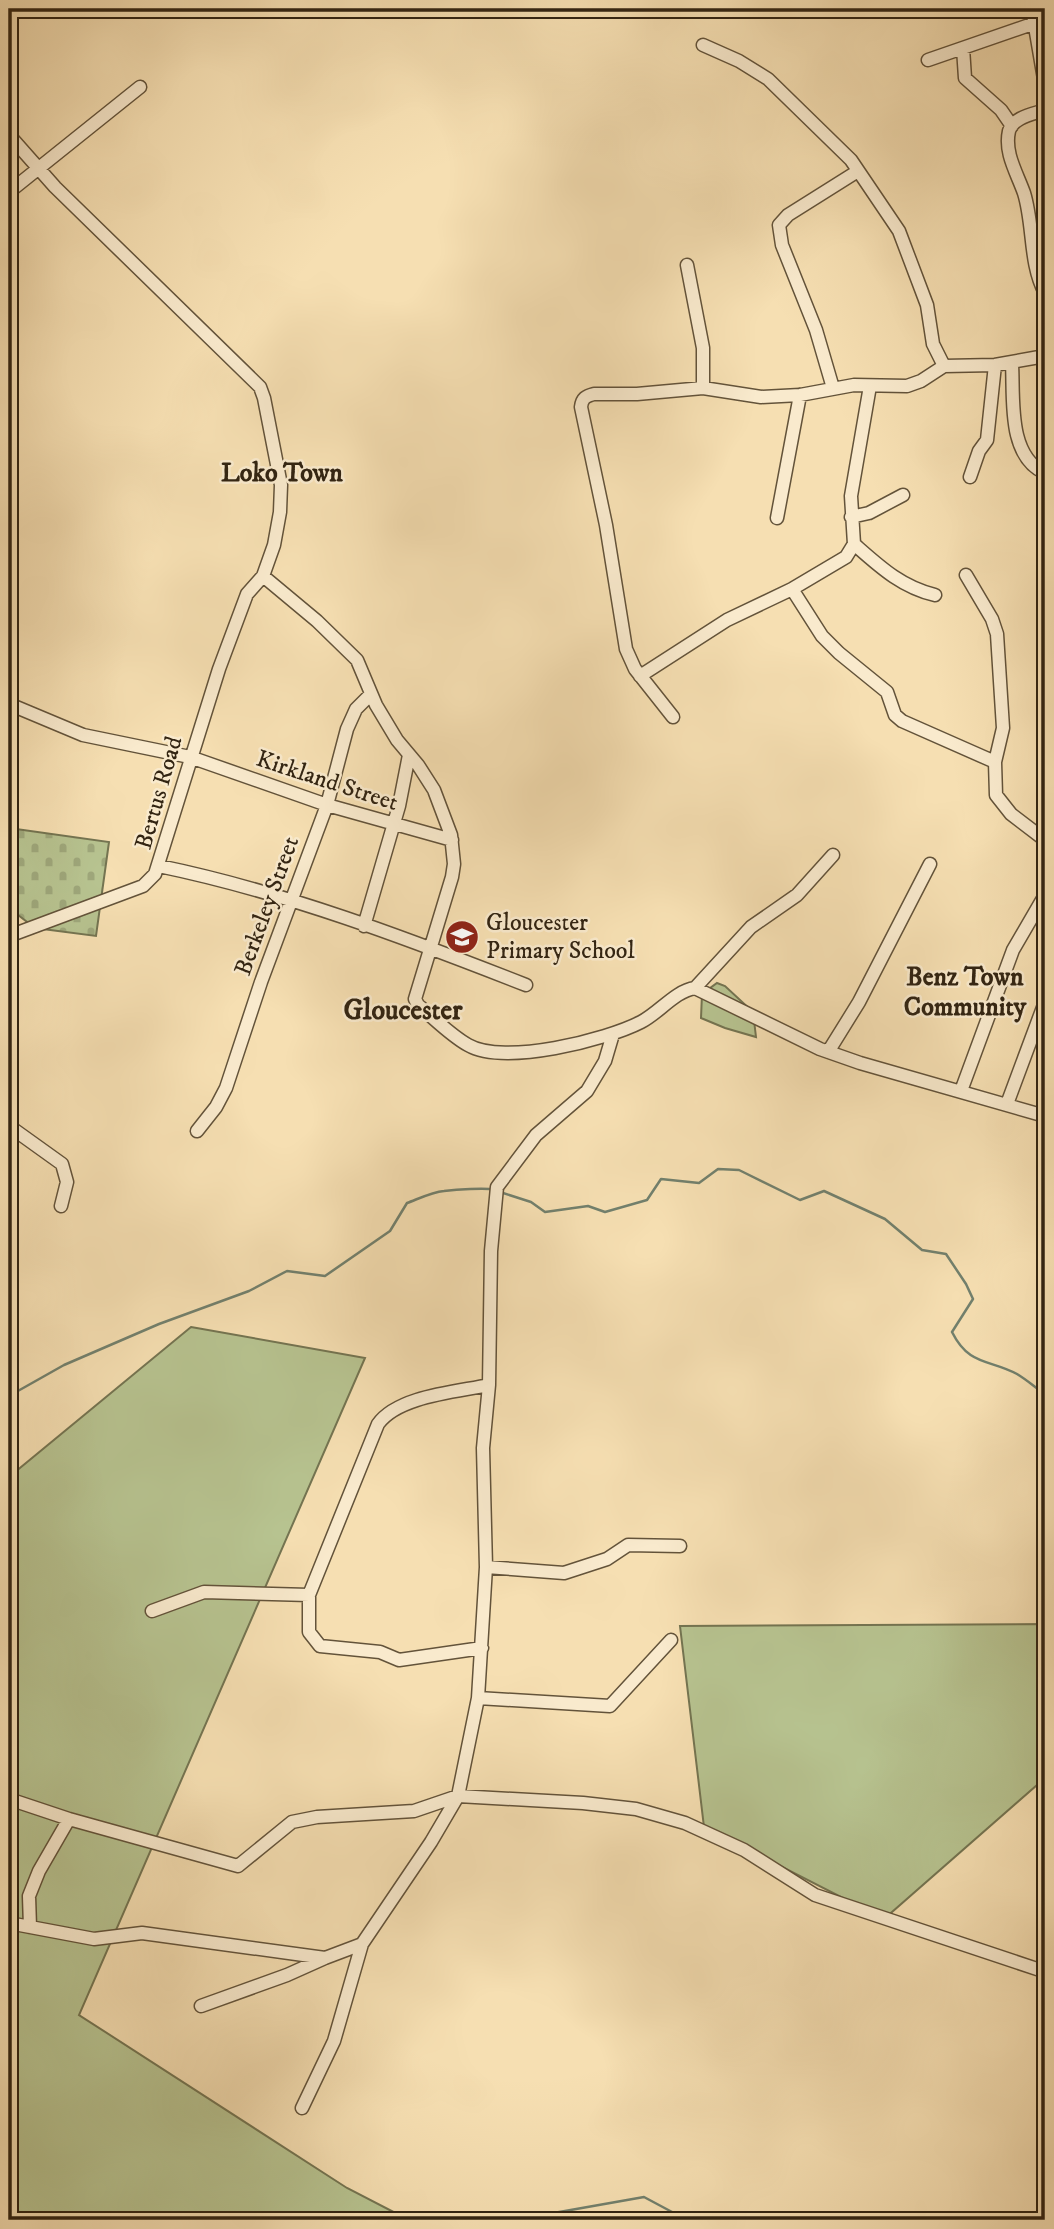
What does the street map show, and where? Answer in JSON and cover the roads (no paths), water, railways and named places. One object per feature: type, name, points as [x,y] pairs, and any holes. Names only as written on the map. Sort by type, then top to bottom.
[{"type":"street","points":[[1032,9],[1045,85]]},
{"type":"street","points":[[928,60],[1035,23]]},
{"type":"street","points":[[703,45],[739,61],[768,79],[839,147],[858,171],[899,231],[927,305],[933,344],[944,366]]},
{"type":"street","points":[[963,48],[965,78],[1001,110],[1012,126]]},
{"type":"street","points":[[9,192],[140,87]]},
{"type":"street","points":[[1045,110],[1024,117],[1009,131],[1013,169],[1023,192],[1036,266],[1045,293]]},
{"type":"street","name":"Bertus Road","points":[[9,135],[55,187],[260,387],[281,485],[274,545],[263,576],[247,594],[243,604],[190,757],[159,866],[150,881],[143,886],[9,936]]},
{"type":"street","points":[[833,388],[816,330],[779,235],[779,225],[788,215],[858,171]]},
{"type":"street","points":[[687,265],[703,348],[703,388]]},
{"type":"street","points":[[673,717],[640,676],[626,649],[608,538],[581,407],[582,400],[587,395],[703,388],[761,397],[814,394],[854,385],[907,386],[921,381],[944,366],[1012,364],[1045,356]]},
{"type":"street","points":[[1012,364],[1018,440],[1030,462],[1045,473]]},
{"type":"street","points":[[970,477],[979,451],[987,440],[995,365]]},
{"type":"street","points":[[640,676],[727,620],[792,589],[846,557],[854,544],[851,496],[870,386]]},
{"type":"street","points":[[777,518],[800,395]]},
{"type":"street","points":[[851,517],[869,513],[903,495]]},
{"type":"street","points":[[854,544],[887,574],[921,592],[935,595]]},
{"type":"street","points":[[966,575],[992,619],[997,634],[1003,728],[995,762],[996,795],[1002,805],[1024,826],[1045,840]]},
{"type":"street","points":[[263,576],[317,621],[357,660],[370,695],[397,740],[434,790],[452,840],[454,864],[415,999],[418,1005],[469,1046],[507,1054],[568,1046],[613,1034],[642,1022],[684,991],[695,988],[751,927],[797,895],[832,855]]},
{"type":"street","points":[[792,589],[822,636],[887,692],[895,715],[902,721],[995,762]]},
{"type":"street","name":"Berkeley Street","points":[[197,1131],[216,1107],[226,1088],[327,804],[352,715],[360,702],[370,695]]},
{"type":"street","name":"Kirkland Street","points":[[9,704],[83,735],[190,757],[327,804],[452,840]]},
{"type":"street","points":[[365,926],[394,825],[409,755]]},
{"type":"street","points":[[828,1052],[859,1002],[930,864]]},
{"type":"street","points":[[159,866],[224,879],[291,900],[429,947],[526,985]]},
{"type":"street","points":[[961,1091],[1013,950],[1045,895]]},
{"type":"street","points":[[695,988],[828,1052],[1045,1116]]},
{"type":"street","points":[[1007,1104],[1045,1002]]},
{"type":"street","points":[[302,2108],[334,2041],[362,1944],[431,1842],[458,1796],[478,1698],[482,1648],[486,1567],[483,1448],[489,1385],[491,1251],[496,1193],[536,1135],[587,1091],[605,1061],[613,1034]]},
{"type":"street","points":[[9,1126],[62,1164],[67,1182],[61,1206]]},
{"type":"street","points":[[482,1648],[399,1660],[380,1652],[320,1646],[309,1632],[309,1595],[378,1424],[385,1414],[402,1404],[489,1385]]},
{"type":"street","points":[[486,1567],[564,1573],[607,1559],[628,1545],[680,1546]]},
{"type":"street","points":[[152,1611],[204,1592],[309,1595]]},
{"type":"street","points":[[478,1698],[610,1706],[671,1640]]},
{"type":"street","points":[[9,1799],[69,1819],[238,1866],[292,1822],[317,1817],[414,1811],[458,1796],[583,1803],[636,1809],[685,1823],[744,1850],[815,1895],[1043,1971]]},
{"type":"street","points":[[30,1927],[29,1896],[39,1871],[69,1819]]},
{"type":"street","points":[[9,1923],[94,1940],[142,1933],[325,1958]]},
{"type":"street","points":[[201,2006],[362,1944]]},
{"type":"waterway","points":[[500,1192],[531,1202],[545,1212],[588,1206],[605,1212],[647,1200],[661,1179],[699,1183],[718,1169],[739,1170],[800,1200],[824,1191],[885,1219],[922,1250],[946,1254],[973,1299],[952,1332],[959,1343],[973,1356],[1017,1374],[1045,1394]]},
{"type":"waterway","points":[[9,1396],[64,1365],[159,1324],[249,1291],[287,1271],[325,1276],[390,1231],[407,1203],[439,1192],[494,1190]]},
{"type":"waterway","points":[[530,2220],[548,2214],[644,2197],[687,2220]]},
{"type":"place","name":"Gloucester Primary School","points":[[462,937]]},
{"type":"district","name":"Loko Town","points":[[282,473]]},
{"type":"district","name":"Benz Town Community","points":[[965,992]]},
{"type":"district","name":"Gloucester","points":[[403,1010]]}]
